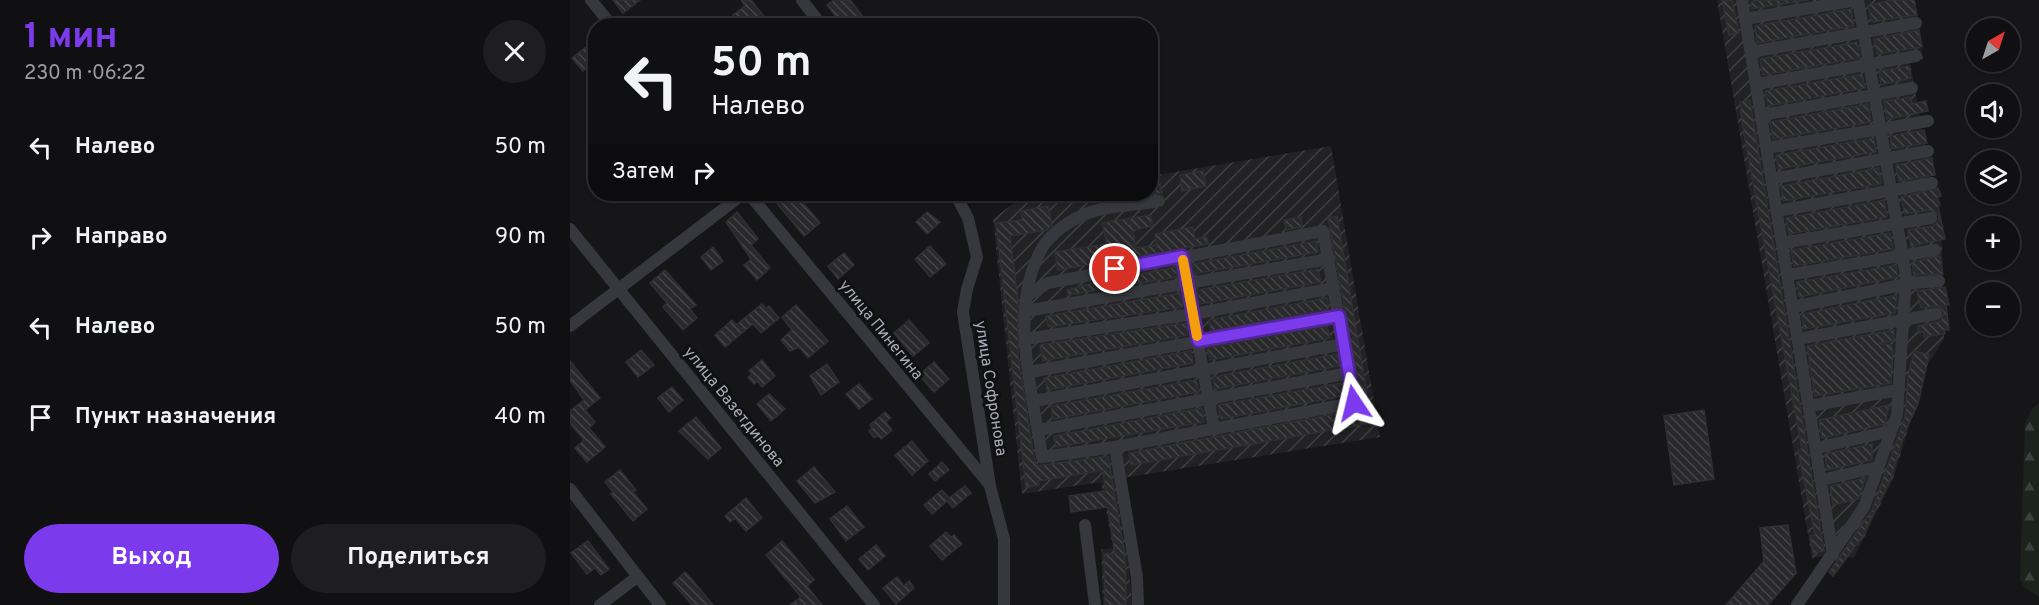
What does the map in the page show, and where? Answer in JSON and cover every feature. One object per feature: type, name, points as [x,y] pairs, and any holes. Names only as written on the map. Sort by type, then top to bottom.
[{"type":"street","points":[[591,0],[606,18]]},
{"type":"street","points":[[802,0],[816,18]]},
{"type":"street","points":[[1742,0],[1833,555]]},
{"type":"street","points":[[1745,19],[1858,0],[1898,223],[1906,284],[1897,415],[1864,507],[1797,605]]},
{"type":"street","points":[[1751,52],[1916,23]]},
{"type":"street","points":[[1757,84],[1916,56]]},
{"type":"street","points":[[1762,115],[1912,88]]},
{"type":"street","points":[[1767,148],[1928,121]]},
{"type":"street","points":[[1771,179],[1928,152]]},
{"type":"street","points":[[1777,211],[1932,183]]},
{"type":"street","points":[[570,326],[734,201]]},
{"type":"street","name":"улица Пинегина","points":[[755,201],[990,486]]},
{"type":"street","name":"улица Софронова","points":[[959,201],[968,218],[976,242],[977,257],[963,312],[990,486],[1004,539],[1004,605]]},
{"type":"street","points":[[1027,296],[1048,283],[1323,231],[1354,403],[1115,447],[1042,457],[1025,339],[1027,296],[1039,253],[1057,230],[1085,214],[1159,201]]},
{"type":"street","points":[[1782,243],[1931,218]]},
{"type":"street","name":"улица Вазетдинова","points":[[570,229],[874,605]]},
{"type":"street","points":[[1788,276],[1935,250]]},
{"type":"street","points":[[1182,256],[1214,429]]},
{"type":"street","points":[[1026,311],[1329,259]]},
{"type":"street","points":[[1793,307],[1906,284],[1939,281]]},
{"type":"street","points":[[1025,339],[1193,314],[1334,288]]},
{"type":"street","points":[[1798,339],[1936,314]]},
{"type":"street","points":[[1030,372],[1339,316]]},
{"type":"street","points":[[1034,401],[1344,344]]},
{"type":"street","points":[[1039,430],[1349,373]]},
{"type":"street","points":[[1809,406],[1898,390]]},
{"type":"street","points":[[1816,448],[1891,431]]},
{"type":"street","points":[[1115,447],[1137,577],[1138,605]]},
{"type":"street","points":[[1821,480],[1878,467]]},
{"type":"street","points":[[570,489],[660,605]]},
{"type":"street","points":[[1084,525],[1095,605]]},
{"type":"street","points":[[600,605],[637,577]]},
{"type":"shaded area","points":[[1717,0],[1915,0],[1923,59],[1910,62],[1942,243],[1944,339],[1928,364],[1893,479],[1854,558],[1833,555],[1812,558]]},
{"type":"shaded area","points":[[1331,146],[1380,437],[1122,478],[1132,605],[1103,605],[1101,549],[1113,548],[1101,482],[1022,494],[993,219],[1017,201],[1158,201],[1158,175]]},
{"type":"green space","points":[[2039,403],[2039,597],[2025,588],[2020,580],[2025,424],[2031,410]]},
{"type":"building","points":[[613,0],[640,0],[623,13]]},
{"type":"building","points":[[741,0],[751,0],[765,18],[735,18],[733,15],[745,6]]},
{"type":"building","points":[[834,0],[850,0],[864,18],[837,18],[827,5]]},
{"type":"building","points":[[1722,0],[1732,0],[1739,33],[1729,35]]},
{"type":"building","points":[[1808,0],[1752,9],[1751,2]]},
{"type":"building","points":[[1892,0],[1914,0],[1917,15],[1872,22],[1868,5]]},
{"type":"building","points":[[1851,9],[1854,26],[1757,43],[1755,26]]},
{"type":"building","points":[[1919,30],[1922,47],[1877,54],[1874,39]]},
{"type":"building","points":[[1857,42],[1860,58],[1763,75],[1760,59]]},
{"type":"building","points":[[586,47],[588,67],[583,71],[572,58]]},
{"type":"building","points":[[1909,66],[1911,78],[1881,85],[1879,71]]},
{"type":"building","points":[[1862,74],[1865,88],[1768,106],[1765,91]]},
{"type":"building","points":[[1911,97],[1912,104],[1926,101],[1928,111],[1887,119],[1884,101]]},
{"type":"building","points":[[1750,100],[1824,551],[1813,553],[1810,536],[1815,535],[1798,450],[1802,449],[1743,128],[1740,102]]},
{"type":"building","points":[[1868,104],[1871,122],[1773,139],[1770,122]]},
{"type":"building","points":[[1924,130],[1927,143],[1892,149],[1890,136]]},
{"type":"building","points":[[1874,138],[1876,152],[1778,169],[1776,155]]},
{"type":"building","points":[[1932,158],[1935,175],[1899,181],[1896,165]]},
{"type":"building","points":[[1879,168],[1881,184],[1783,201],[1781,186]]},
{"type":"building","points":[[1203,171],[1206,186],[1182,191],[1180,175]]},
{"type":"building","points":[[1159,179],[1162,193],[1158,193]]},
{"type":"building","points":[[1938,188],[1941,196],[1937,197],[1940,205],[1938,206],[1945,239],[1911,246],[1908,230],[1933,226],[1939,216],[1930,210],[1905,214],[1901,197]]},
{"type":"building","points":[[1884,200],[1887,217],[1789,234],[1786,218]]},
{"type":"building","points":[[775,201],[802,201],[820,223],[804,236]]},
{"type":"building","points":[[1048,206],[1052,225],[1047,230],[1010,236],[1018,300],[1018,355],[1034,458],[1037,466],[1108,456],[1125,556],[1126,605],[1105,605],[1104,554],[1115,554],[1108,507],[1071,512],[1069,496],[1106,491],[1103,470],[1038,481],[1039,485],[1026,487],[996,223],[1022,220],[1021,211]]},
{"type":"building","points":[[737,212],[758,239],[751,245],[770,268],[757,280],[744,265],[751,259],[726,222]]},
{"type":"building","points":[[927,212],[940,222],[927,234],[916,222]]},
{"type":"building","points":[[1150,215],[1153,226],[1133,230],[1136,248],[1157,245],[1155,234],[1193,227],[1195,239],[1207,237],[1208,244],[1058,270],[1055,252],[1107,244],[1102,223]]},
{"type":"building","points":[[1337,216],[1372,423],[1131,465],[1129,453],[1360,409],[1362,402],[1328,218]]},
{"type":"building","points":[[1301,217],[1302,227],[1286,230],[1284,220]]},
{"type":"building","points":[[1890,233],[1893,249],[1794,266],[1791,250]]},
{"type":"building","points":[[1316,241],[1318,252],[1194,274],[1192,264]]},
{"type":"building","points":[[930,246],[946,264],[930,277],[915,259]]},
{"type":"building","points":[[713,247],[723,261],[711,270],[701,257]]},
{"type":"building","points":[[844,253],[854,265],[838,279],[828,266]]},
{"type":"building","points":[[1940,256],[1943,274],[1914,275],[1912,262]]},
{"type":"building","points":[[1896,265],[1898,277],[1799,297],[1797,282]]},
{"type":"building","points":[[1176,267],[1177,277],[1068,295],[1067,290],[1089,284]]},
{"type":"building","points":[[1318,269],[1321,282],[1199,304],[1197,290]]},
{"type":"building","points":[[665,270],[696,305],[690,309],[697,318],[683,330],[663,307],[667,303],[650,283]]},
{"type":"building","points":[[1945,287],[1949,305],[1946,305],[1949,330],[1944,330],[1945,334],[1924,337],[1924,332],[1919,333],[1918,326],[1941,321],[1944,313],[1938,306],[1921,308],[1917,291]]},
{"type":"building","points":[[1180,293],[1183,307],[1048,327],[1046,316]]},
{"type":"building","points":[[1897,295],[1895,313],[1804,329],[1802,314]]},
{"type":"building","points":[[1327,298],[1329,309],[1211,331],[1209,320]]},
{"type":"building","points":[[762,304],[766,308],[769,306],[779,318],[761,333],[753,324],[725,347],[715,335],[732,320],[736,325]]},
{"type":"building","points":[[796,305],[828,341],[808,358],[799,347],[790,351],[781,340],[792,330],[782,317]]},
{"type":"building","points":[[909,320],[929,343],[913,356],[894,333]]},
{"type":"building","points":[[1186,323],[1188,335],[1043,361],[1040,345]]},
{"type":"building","points":[[1327,326],[1330,338],[1210,360],[1207,348]]},
{"type":"building","points":[[1894,330],[1894,341],[1879,343],[1891,345],[1893,352],[1891,383],[1815,396],[1807,346]]},
{"type":"building","points":[[641,350],[654,365],[638,377],[626,362]]},
{"type":"building","points":[[1191,351],[1193,363],[1047,390],[1045,378]]},
{"type":"building","points":[[1914,351],[1929,355],[1918,404],[1904,434],[1891,478],[1862,537],[1833,576],[1829,572],[1872,510],[1905,417],[1908,376]]},
{"type":"building","points":[[1337,354],[1339,366],[1215,389],[1213,377]]},
{"type":"building","points":[[762,360],[775,376],[762,387],[758,381],[754,384],[748,377],[752,374],[749,371]]},
{"type":"building","points":[[570,361],[600,398],[585,410],[595,422],[589,428],[605,447],[587,462],[575,448],[584,440],[570,423],[570,411],[584,400],[570,380]]},
{"type":"building","points":[[934,362],[949,379],[934,392],[919,375]]},
{"type":"building","points":[[827,364],[839,382],[821,395],[810,376]]},
{"type":"building","points":[[1196,380],[1199,392],[1053,419],[1051,406]]},
{"type":"building","points":[[1342,383],[1344,396],[1221,419],[1218,405]]},
{"type":"building","points":[[859,384],[872,399],[859,409],[846,394]]},
{"type":"building","points":[[672,387],[683,400],[669,412],[658,398]]},
{"type":"building","points":[[769,394],[785,409],[771,421],[757,404]]},
{"type":"building","points":[[1889,405],[1885,424],[1822,438],[1819,420]]},
{"type":"building","points":[[1202,408],[1204,422],[1056,447],[1054,436]]},
{"type":"building","points":[[1704,410],[1714,479],[1674,485],[1664,416]]},
{"type":"building","points":[[885,412],[891,418],[886,422],[892,430],[881,439],[878,435],[874,438],[869,431],[872,428],[870,425]]},
{"type":"building","points":[[696,417],[721,448],[708,459],[679,431]]},
{"type":"building","points":[[912,441],[928,461],[912,475],[895,455]]},
{"type":"building","points":[[1872,444],[1872,460],[1827,470],[1825,454]]},
{"type":"building","points":[[942,462],[949,470],[935,481],[929,474]]},
{"type":"building","points":[[814,467],[835,492],[815,503],[797,481]]},
{"type":"building","points":[[620,470],[636,490],[633,492],[647,509],[633,521],[611,494],[613,492],[605,482]]},
{"type":"building","points":[[1866,478],[1858,499],[1833,505],[1830,486]]},
{"type":"building","points":[[965,486],[971,493],[953,508],[947,501],[932,514],[924,505],[942,490],[949,498]]},
{"type":"building","points":[[746,498],[762,518],[746,531],[735,518],[730,522],[725,516]]},
{"type":"building","points":[[847,506],[864,527],[846,541],[830,519]]},
{"type":"building","points":[[1788,525],[1796,573],[1768,605],[1726,605],[1764,561],[1760,528]]},
{"type":"building","points":[[946,532],[951,537],[954,535],[962,544],[942,560],[930,546]]},
{"type":"building","points":[[588,541],[609,569],[601,575],[595,568],[587,574],[571,553]]},
{"type":"building","points":[[782,541],[814,580],[807,586],[822,605],[790,605],[801,597],[766,555]]},
{"type":"building","points":[[876,545],[885,556],[868,570],[859,559]]},
{"type":"building","points":[[685,572],[713,605],[692,605],[673,583]]},
{"type":"building","points":[[897,577],[904,586],[909,581],[914,588],[896,604],[883,588]]},
{"type":"slow traffic","points":[[1183,260],[1197,336]]},
{"type":"route","points":[[1115,269],[1182,256],[1198,341],[1339,316],[1354,403]]}]
